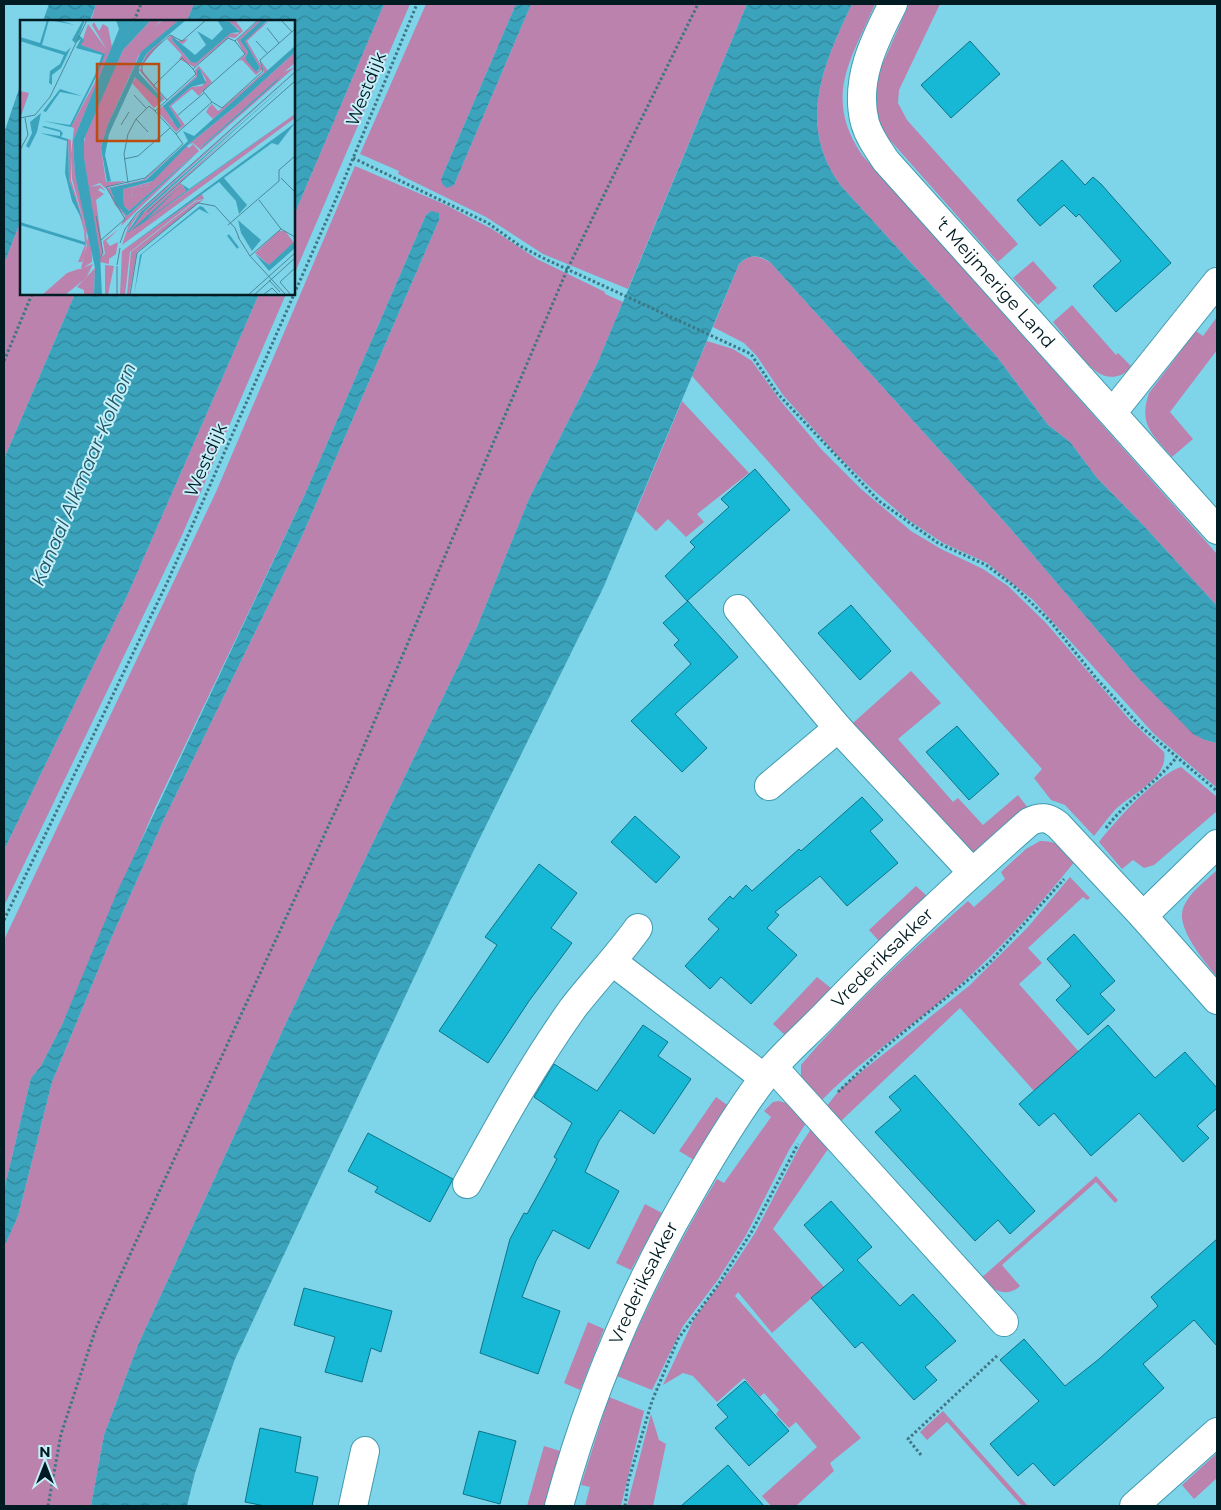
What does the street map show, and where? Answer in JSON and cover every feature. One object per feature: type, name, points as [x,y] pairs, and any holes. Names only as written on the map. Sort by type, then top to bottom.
[{"type":"street","name":"'t Meijmerige Land","points":[[892,4],[871,52],[863,84],[864,116],[873,141],[886,161],[1114,412],[1217,530]]},
{"type":"street","points":[[1114,412],[1217,282]]},
{"type":"street","points":[[738,610],[838,728],[972,872]]},
{"type":"street","points":[[769,786],[838,728]]},
{"type":"street","name":"Vrederiksakker","points":[[559,1506],[574,1450],[604,1366],[661,1242],[728,1130],[769,1073],[872,966],[972,872],[1029,822],[1044,817],[1058,825],[1143,916],[1217,1000]]},
{"type":"street","points":[[1143,916],[1217,844]]},
{"type":"street","points":[[467,1184],[517,1093],[574,1008],[613,962],[638,928]]},
{"type":"street","points":[[613,962],[769,1073],[815,1114],[1004,1322]]},
{"type":"street","points":[[1134,1506],[1217,1432]]},
{"type":"street","points":[[353,1506],[365,1451]]},
{"type":"path","points":[[134,20],[140,4]]},
{"type":"path","name":"Westdijk","points":[[295,290],[353,158],[417,4]]},
{"type":"path","points":[[48,1506],[61,1434],[96,1328],[346,788],[567,270],[698,4]]},
{"type":"path","points":[[353,158],[488,223],[520,246],[567,270],[724,339],[751,354],[777,394],[880,501],[931,539],[986,565],[1014,586],[1050,621],[1096,678],[1139,725],[1217,791]]},
{"type":"path","points":[[4,361],[32,295]]},
{"type":"path","name":"Westdijk","points":[[4,920],[166,583],[293,295]]},
{"type":"path","points":[[625,1506],[628,1482],[652,1401],[678,1339],[718,1285],[752,1230],[781,1173],[815,1114],[884,1048],[989,963],[1086,855],[1116,814],[1165,771],[1176,758]]},
{"type":"path","points":[[921,1455],[908,1439],[1016,1337],[1004,1322]]},
{"type":"shaded area","points":[[96,4],[194,4],[187,20],[91,20]]},
{"type":"shaded area","points":[[384,4],[410,4],[295,273],[295,213]]},
{"type":"shaded area","points":[[426,4],[516,4],[441,179],[454,185],[531,4],[747,4],[628,289],[543,254],[486,217],[398,174],[399,171],[360,154]]},
{"type":"shaded area","points":[[852,4],[875,4],[850,61],[843,96],[844,115],[850,134],[862,155],[1217,554],[1217,606],[1097,478],[1070,442],[1048,425],[997,357],[841,186],[827,163],[820,140],[817,118],[819,95],[824,72]]},
{"type":"shaded area","points":[[909,4],[940,4],[899,90],[898,103],[907,120],[1018,244],[998,262],[882,131],[876,117],[875,81]]},
{"type":"shaded area","points":[[355,166],[444,204],[492,229],[537,259],[623,302],[598,362],[529,499],[477,627],[287,1021],[138,1345],[104,1435],[91,1506],[4,1506],[4,1247],[18,1216],[52,1082],[113,934],[164,819],[302,536],[439,220],[431,211],[426,215],[306,492],[155,808],[62,1025],[41,1066],[31,1078],[4,1190],[4,940],[216,492]]},
{"type":"shaded area","points":[[20,223],[20,295],[75,295],[4,459],[4,264]]},
{"type":"shaded area","points":[[749,256],[759,257],[770,262],[1010,528],[1138,678],[1205,740],[1217,743],[1217,788],[1154,734],[1033,600],[987,563],[943,543],[907,519],[837,455],[783,395],[756,355],[744,343],[713,327],[739,264]]},
{"type":"shaded area","points":[[1033,261],[1057,288],[1038,305],[1013,278]]},
{"type":"shaded area","points":[[259,295],[286,295],[183,533],[4,906],[4,850],[127,596]]},
{"type":"shaded area","points":[[1072,305],[1116,355],[1118,353],[1131,366],[1125,373],[1111,377],[1101,375],[1080,355],[1053,322]]},
{"type":"shaded area","points":[[1217,317],[1217,350],[1170,412],[1193,439],[1172,457],[1153,436],[1146,422],[1145,413],[1149,393],[1196,331],[1203,336]]},
{"type":"shaded area","points":[[707,341],[733,349],[752,361],[779,399],[822,450],[861,489],[911,531],[941,549],[983,569],[1008,586],[1046,623],[1129,719],[1164,752],[1164,762],[1155,778],[1114,811],[1094,836],[1065,805],[1051,800],[1034,778],[1042,769],[692,376]]},
{"type":"shaded area","points":[[682,401],[749,473],[697,514],[704,522],[686,537],[668,519],[656,531],[636,511]]},
{"type":"shaded area","points":[[911,671],[941,703],[898,739],[953,802],[958,798],[983,825],[1018,795],[1028,808],[978,853],[971,855],[853,723]]},
{"type":"shaded area","points":[[1181,767],[1217,797],[1217,811],[1154,865],[1144,868],[1133,860],[1122,869],[1099,842],[1115,822],[1149,788],[1172,771]]},
{"type":"shaded area","points":[[1040,841],[1056,844],[1076,860],[1031,914],[982,965],[965,981],[851,1073],[821,1101],[801,1078],[801,1065],[840,1021],[903,960],[968,901],[974,907],[1005,879],[1001,872],[1026,849]]},
{"type":"shaded area","points":[[1217,870],[1217,977],[1193,944],[1184,926],[1182,917],[1185,903]]},
{"type":"shaded area","points":[[1070,877],[1090,898],[1087,900],[1083,897],[1028,948],[1042,963],[1019,984],[1087,1061],[1058,1118],[960,1008],[840,1122],[826,1107],[841,1088],[969,986],[1028,927]]},
{"type":"shaded area","points":[[916,886],[928,897],[879,941],[869,930]]},
{"type":"shaded area","points":[[817,977],[831,988],[786,1036],[773,1024]]},
{"type":"shaded area","points":[[716,1097],[730,1107],[694,1160],[679,1151]]},
{"type":"shaded area","points":[[779,1101],[789,1104],[806,1123],[789,1150],[746,1235],[717,1281],[683,1326],[652,1390],[617,1376],[663,1276],[717,1179],[724,1183],[771,1117],[764,1111],[773,1102]]},
{"type":"shaded area","points":[[811,1129],[828,1149],[773,1229],[824,1287],[772,1333],[738,1292],[735,1296],[861,1438],[830,1463],[834,1471],[796,1506],[771,1506],[762,1496],[817,1447],[796,1422],[789,1428],[776,1414],[779,1410],[764,1393],[760,1397],[744,1378],[717,1402],[693,1376],[683,1373],[663,1385],[694,1319],[755,1233],[801,1144]]},
{"type":"shaded area","points":[[1096,1176],[1118,1200],[1115,1203],[1096,1182],[1002,1265],[1020,1286],[1010,1292],[1004,1292],[994,1289],[980,1279]]},
{"type":"shaded area","points":[[645,1204],[662,1213],[631,1270],[616,1263]]},
{"type":"shaded area","points":[[588,1322],[604,1329],[580,1390],[564,1383]]},
{"type":"shaded area","points":[[609,1397],[644,1411],[621,1506],[585,1506],[590,1487],[581,1485]]},
{"type":"shaded area","points":[[943,1411],[1028,1506],[1022,1506],[947,1422],[927,1440],[920,1432]]},
{"type":"shaded area","points":[[651,1414],[659,1440],[666,1444],[653,1506],[627,1506]]},
{"type":"shaded area","points":[[544,1446],[560,1451],[546,1506],[527,1506]]},
{"type":"shaded area","points":[[1217,1453],[1217,1478],[1194,1499],[1182,1485]]},
{"type":"water","points":[[49,4],[96,4],[90,20],[43,20]]},
{"type":"water","points":[[194,4],[384,4],[295,213],[295,20],[187,20]]},
{"type":"water","points":[[516,4],[531,4],[454,185],[447,188],[443,185],[441,179]]},
{"type":"water","points":[[747,4],[852,4],[824,72],[819,95],[817,118],[820,140],[827,163],[841,186],[997,357],[1048,425],[1070,442],[1097,478],[1217,606],[1217,743],[1193,734],[1138,678],[1010,528],[770,262],[758,256],[746,258],[739,264],[604,586],[472,854],[235,1359],[195,1473],[187,1506],[91,1506],[104,1435],[138,1345],[287,1021],[477,627],[529,499],[598,362]]},
{"type":"water","points":[[20,86],[20,223],[4,264],[4,133]]},
{"type":"water","points":[[431,211],[439,213],[439,220],[302,536],[164,819],[113,934],[52,1082],[18,1216],[4,1247],[4,1190],[31,1078],[41,1066],[62,1025],[118,890],[306,492],[426,215]]},
{"type":"water","name":"Kanaal Alkmaar-Kolhorn","points":[[75,295],[259,295],[127,596],[4,850],[4,459]]},
{"type":"building","points":[[970,41],[1000,74],[951,118],[921,85]]},
{"type":"building","points":[[1062,160],[1085,185],[1093,177],[1101,184],[1171,263],[1116,312],[1093,286],[1121,261],[1079,214],[1076,217],[1064,205],[1040,226],[1017,200]]},
{"type":"building","points":[[755,469],[790,510],[687,601],[665,576],[695,547],[690,542],[729,507],[721,499]]},
{"type":"building","points":[[688,601],[738,657],[675,714],[707,748],[682,772],[631,721],[691,664],[674,645],[679,640],[663,623]]},
{"type":"building","points":[[851,605],[891,651],[860,680],[818,633]]},
{"type":"building","points":[[957,726],[999,774],[969,800],[926,752]]},
{"type":"building","points":[[862,797],[883,820],[870,831],[898,863],[847,906],[820,876],[775,912],[779,915],[767,928],[797,955],[751,1004],[721,977],[710,989],[685,966],[719,929],[708,919],[730,896],[733,899],[746,885],[752,891]]},
{"type":"building","points":[[635,816],[680,857],[656,883],[611,842]]},
{"type":"building","points":[[539,864],[577,893],[551,928],[572,943],[529,1001],[488,1063],[439,1031],[497,945],[485,937]]},
{"type":"building","points":[[1074,934],[1115,981],[1100,994],[1115,1010],[1088,1035],[1056,1000],[1071,986],[1047,959]]},
{"type":"building","points":[[643,1025],[668,1042],[658,1056],[691,1079],[654,1134],[620,1110],[599,1141],[585,1172],[619,1191],[589,1249],[553,1230],[536,1261],[522,1297],[560,1311],[538,1374],[480,1353],[510,1239],[524,1213],[527,1214],[557,1159],[554,1157],[572,1123],[534,1097],[554,1064],[597,1091]]},
{"type":"building","points":[[1108,1025],[1155,1078],[1185,1052],[1217,1088],[1217,1108],[1197,1126],[1209,1138],[1183,1162],[1139,1113],[1091,1156],[1054,1113],[1039,1126],[1019,1104]]},
{"type":"building","points":[[915,1075],[1035,1211],[1010,1234],[998,1220],[975,1241],[875,1132],[901,1110],[889,1097]]},
{"type":"building","points":[[368,1133],[453,1179],[430,1222],[375,1192],[378,1187],[348,1171]]},
{"type":"building","points":[[831,1201],[872,1247],[857,1260],[900,1306],[913,1294],[956,1341],[925,1367],[937,1380],[914,1400],[862,1342],[855,1348],[811,1298],[844,1270],[804,1225]]},
{"type":"building","points":[[1217,1239],[1217,1346],[1194,1320],[1143,1364],[1164,1388],[1105,1441],[1054,1486],[1033,1463],[1018,1476],[990,1444],[1039,1401],[1000,1360],[1024,1339],[1065,1386],[1099,1359],[1158,1306],[1151,1297]]},
{"type":"building","points":[[304,1288],[392,1311],[381,1352],[371,1348],[362,1382],[325,1372],[335,1337],[294,1325]]},
{"type":"building","points":[[745,1381],[789,1431],[749,1466],[715,1428],[728,1417],[717,1405]]},
{"type":"building","points":[[260,1428],[301,1437],[295,1472],[318,1477],[312,1506],[265,1506],[245,1502]]},
{"type":"building","points":[[479,1431],[516,1441],[500,1504],[463,1494]]},
{"type":"building","points":[[728,1465],[764,1506],[681,1506]]}]
